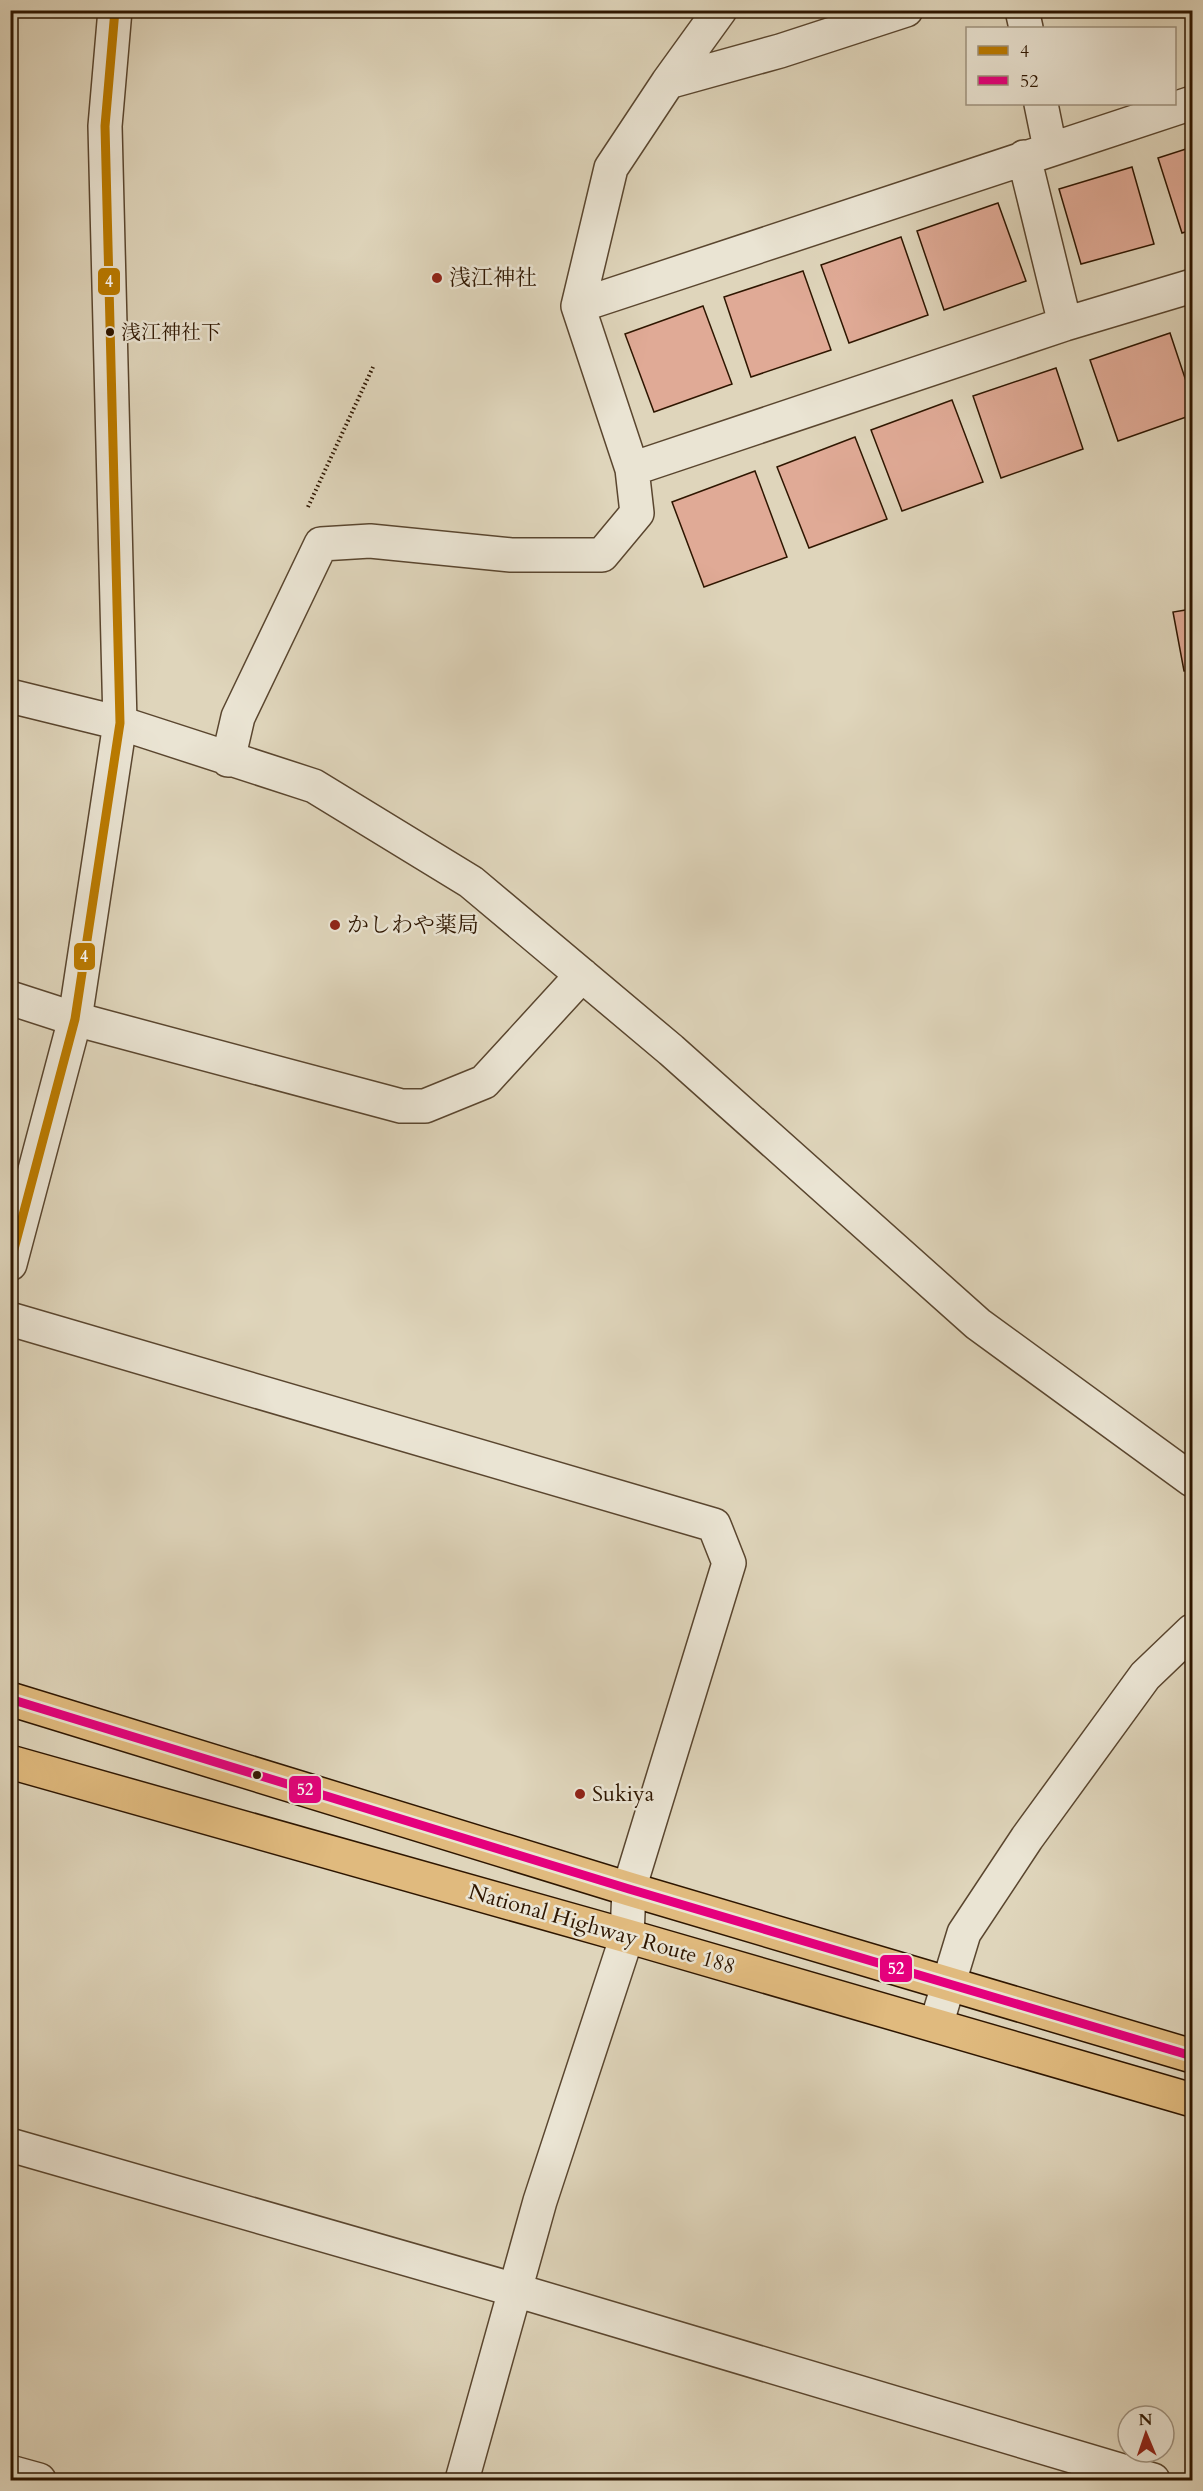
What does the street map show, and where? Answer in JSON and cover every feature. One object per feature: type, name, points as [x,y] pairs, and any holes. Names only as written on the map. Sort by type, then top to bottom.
[{"type":"highway","name":"National Highway Route 188","points":[[10,1699],[629,1889],[1192,2056]]},
{"type":"highway","name":"National Highway Route 188","points":[[10,1762],[627,1936],[1192,2100]]},
{"type":"street","points":[[10,1264],[75,1019],[120,723],[105,126],[116,10]]},
{"type":"street","points":[[228,760],[238,717],[321,544],[370,541],[511,555],[602,555],[637,513],[632,469],[578,306],[611,168],[668,82],[720,10]]},
{"type":"street","points":[[668,82],[780,51],[906,10]]},
{"type":"street","points":[[1022,10],[1026,27]]},
{"type":"street","points":[[578,306],[1192,103]]},
{"type":"street","points":[[1041,105],[1037,153],[1065,324]]},
{"type":"street","points":[[632,469],[1065,324],[1192,286]]},
{"type":"street","points":[[10,696],[120,723],[228,760],[314,786],[471,882],[671,1050],[978,1324],[1192,1480]]},
{"type":"street","points":[[10,998],[75,1019],[401,1106],[425,1106],[484,1082],[582,975]]},
{"type":"street","points":[[10,1319],[714,1525],[729,1563],[629,1889],[627,1936],[540,2201],[462,2481]]},
{"type":"street","points":[[936,2025],[963,1933],[1027,1838],[1145,1676],[1192,1631]]},
{"type":"street","points":[[10,2145],[515,2290],[1153,2481]]},
{"type":"street","points":[[10,2472],[39,2481]]},
{"type":"building","points":[[1192,147],[1192,230],[1182,233],[1158,158]]},
{"type":"building","points":[[1132,167],[1154,244],[1081,264],[1059,189]]},
{"type":"building","points":[[998,203],[1026,281],[944,310],[917,231]]},
{"type":"building","points":[[901,237],[928,315],[849,343],[821,265]]},
{"type":"building","points":[[803,271],[831,350],[751,377],[724,297]]},
{"type":"building","points":[[703,306],[732,384],[654,412],[625,334]]},
{"type":"building","points":[[1170,333],[1192,399],[1192,415],[1118,441],[1090,360]]},
{"type":"building","points":[[1056,368],[1083,449],[1001,478],[973,396]]},
{"type":"building","points":[[952,400],[983,482],[902,511],[871,430]]},
{"type":"building","points":[[855,437],[887,519],[809,548],[777,467]]},
{"type":"building","points":[[755,471],[787,557],[704,587],[672,502]]},
{"type":"building","points":[[1192,609],[1192,670],[1184,671],[1173,612]]},
{"type":"transit line","name":"4","points":[[10,1264],[75,1019],[120,723],[105,126],[115,10]]},
{"type":"transit line","name":"52","points":[[10,1699],[629,1889],[1192,2056]]},
{"type":"place","name":"浅江神社","points":[[437,278]]},
{"type":"place","name":"浅江神社下","points":[[110,332]]},
{"type":"place","name":"かしわや薬局","points":[[335,925]]},
{"type":"place","name":"Sukiya","points":[[580,1794]]}]
